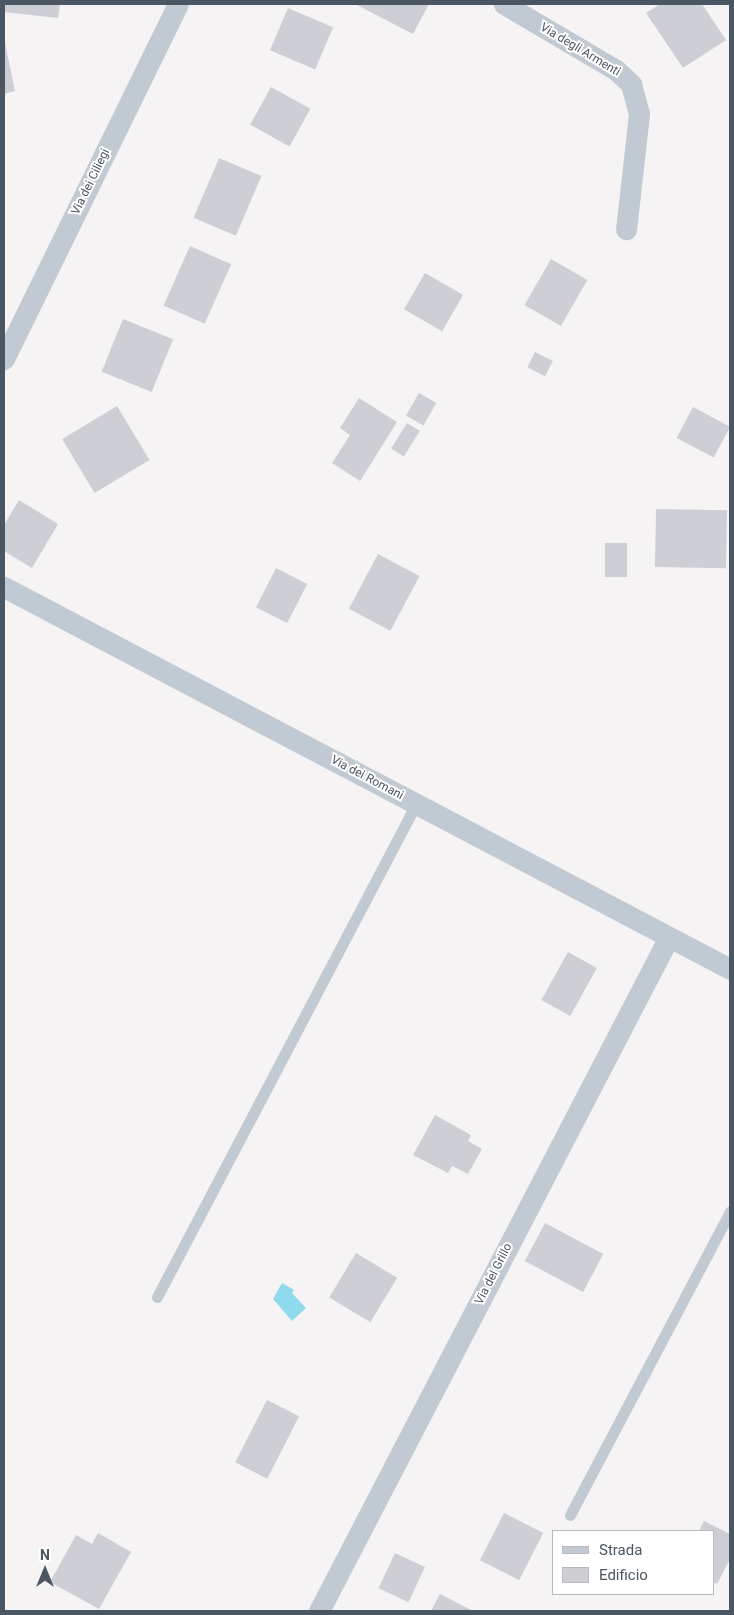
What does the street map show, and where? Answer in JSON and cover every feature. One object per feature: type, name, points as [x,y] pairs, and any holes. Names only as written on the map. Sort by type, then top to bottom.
[{"type":"street","name":"Via dei Ciliegi","points":[[4,360],[178,4]]},
{"type":"street","name":"Via degli Armenti","points":[[504,4],[616,70],[631,84],[639,114],[626,228]]},
{"type":"street","name":"Via dei Romani","points":[[4,587],[730,969]]},
{"type":"street","name":"Via del Grillo","points":[[319,1611],[669,937]]},
{"type":"lane","points":[[157,1297],[416,804]]},
{"type":"lane","points":[[570,1515],[730,1212]]},
{"type":"water","points":[[282,1283],[294,1290],[292,1293],[306,1308],[292,1321],[273,1299]]},
{"type":"building","points":[[4,4],[60,4],[58,18],[4,12]]},
{"type":"building","points":[[355,4],[429,4],[413,34]]},
{"type":"building","points":[[660,4],[702,4],[726,40],[683,68],[646,13]]},
{"type":"building","points":[[288,8],[333,27],[315,69],[270,50]]},
{"type":"building","points":[[4,38],[15,91],[4,94]]},
{"type":"building","points":[[271,87],[310,109],[290,146],[250,125]]},
{"type":"building","points":[[219,158],[261,176],[236,236],[194,218]]},
{"type":"building","points":[[190,246],[231,264],[205,324],[164,305]]},
{"type":"building","points":[[551,259],[587,280],[561,326],[524,305]]},
{"type":"building","points":[[425,273],[463,295],[442,331],[404,309]]},
{"type":"building","points":[[123,319],[173,339],[152,392],[102,372]]},
{"type":"building","points":[[535,352],[553,361],[545,376],[527,367]]},
{"type":"building","points":[[419,393],[436,403],[423,426],[406,416]]},
{"type":"building","points":[[359,398],[397,422],[360,481],[332,463],[350,435],[340,428]]},
{"type":"building","points":[[117,406],[149,460],[95,493],[62,439]]},
{"type":"building","points":[[693,407],[730,427],[714,458],[677,438]]},
{"type":"building","points":[[407,423],[420,431],[404,456],[391,448]]},
{"type":"building","points":[[19,500],[58,524],[32,568],[4,551],[4,525]]},
{"type":"building","points":[[656,509],[727,510],[726,568],[655,567]]},
{"type":"building","points":[[605,543],[627,543],[627,577],[605,577]]},
{"type":"building","points":[[378,554],[419,576],[390,631],[349,609]]},
{"type":"building","points":[[276,568],[307,584],[287,623],[256,607]]},
{"type":"building","points":[[568,952],[597,968],[570,1016],[541,1000]]},
{"type":"building","points":[[435,1115],[471,1135],[468,1141],[482,1149],[468,1174],[452,1166],[448,1173],[413,1155]]},
{"type":"building","points":[[545,1223],[603,1254],[583,1292],[525,1261]]},
{"type":"building","points":[[356,1253],[397,1278],[370,1322],[329,1298]]},
{"type":"building","points":[[267,1400],[299,1416],[267,1479],[235,1462]]},
{"type":"building","points":[[504,1513],[543,1533],[519,1580],[480,1560]]},
{"type":"building","points":[[704,1521],[730,1534],[730,1559],[717,1584],[714,1582],[714,1530],[700,1530]]},
{"type":"building","points":[[98,1533],[131,1552],[99,1609],[50,1582],[76,1535],[92,1544]]},
{"type":"building","points":[[395,1553],[425,1567],[408,1602],[379,1588]]},
{"type":"building","points":[[440,1594],[473,1611],[431,1611]]}]
